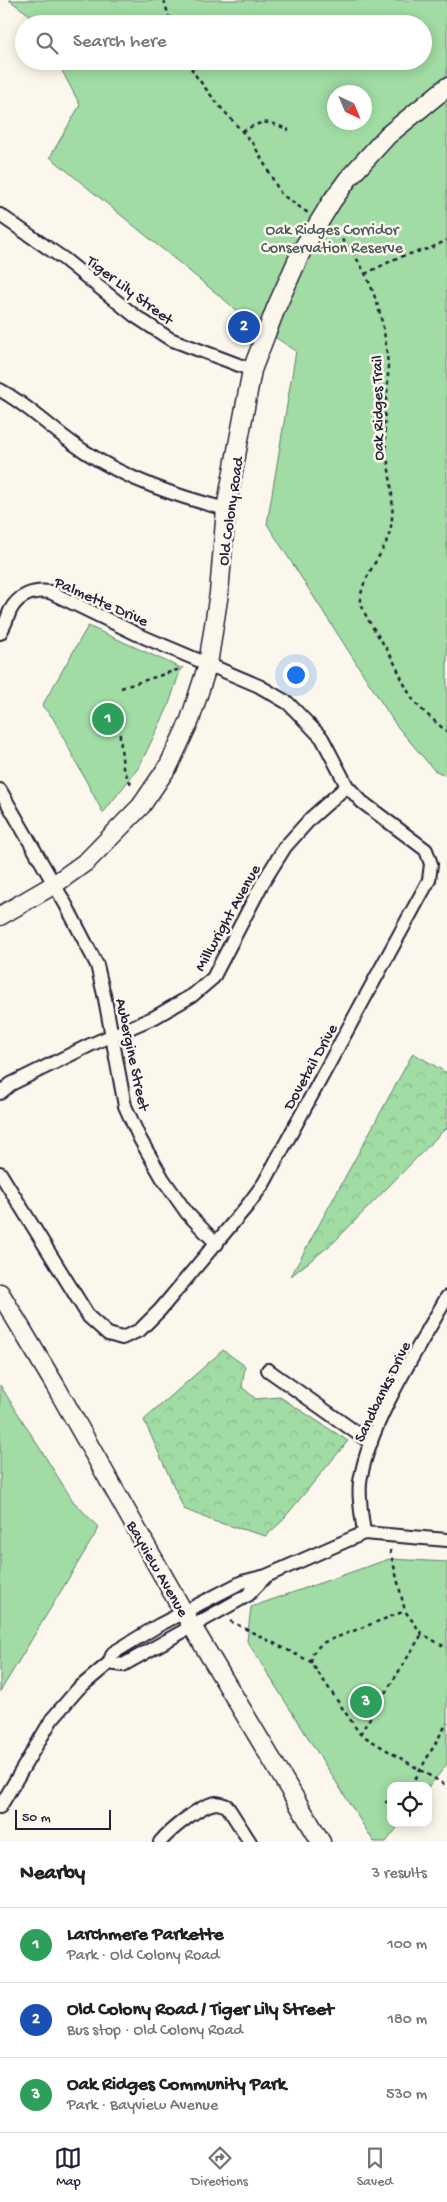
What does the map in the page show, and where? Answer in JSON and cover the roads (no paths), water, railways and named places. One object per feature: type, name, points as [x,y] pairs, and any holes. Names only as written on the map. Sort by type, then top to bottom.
[{"type":"street","name":"Old Colony Road","points":[[0,916],[55,884],[87,861],[141,806],[168,765],[190,720],[208,664],[219,593],[226,509],[252,370],[295,267],[320,221],[348,179],[388,134],[447,87]]},
{"type":"street","name":"Tiger Lily Street","points":[[0,215],[64,259],[135,316],[170,339],[252,370]]},
{"type":"street","points":[[0,390],[84,452],[135,480],[180,497],[226,509]]},
{"type":"street","name":"Palmette Drive","points":[[0,633],[11,609],[26,595],[37,590],[50,592],[138,635],[208,664]]},
{"type":"street","name":"Dovetail Drive","points":[[0,1173],[89,1317],[108,1334],[122,1338],[140,1330],[160,1310],[217,1244],[264,1183],[429,880],[431,864],[426,850],[362,802],[347,786],[322,738],[288,703],[259,686],[208,664]]},
{"type":"street","name":"Millwright Avenue","points":[[111,1036],[155,1017],[193,995],[213,978],[262,884],[284,847],[311,818],[347,786]]},
{"type":"street","name":"Aubergine Street","points":[[0,790],[55,884],[97,965],[125,1106],[140,1139],[163,1179],[187,1213],[217,1244]]},
{"type":"street","points":[[0,1093],[11,1084],[111,1036]]},
{"type":"street","name":"Bayview Avenue","points":[[0,1293],[55,1385],[183,1611],[321,1842]]},
{"type":"street","name":"Sandbanks Drive","points":[[364,1533],[360,1478],[371,1443],[388,1404],[447,1297]]},
{"type":"street","points":[[268,1370],[371,1443]]},
{"type":"street","points":[[0,1807],[52,1718],[78,1689],[109,1663],[113,1653],[183,1611],[242,1582],[266,1576],[364,1533],[447,1540]]},
{"type":"street","points":[[109,1663],[123,1665],[248,1595],[266,1576]]},
{"type":"street","points":[[160,1842],[167,1833],[205,1807],[217,1803],[228,1806],[250,1842]]},
{"type":"place","name":"Old Colony Road / Tiger Lily Street","points":[[244,327]]},
{"type":"place","name":"Larchmere Parkette","points":[[108,719]]},
{"type":"place","name":"Oak Ridges Community Park","points":[[366,1702]]},
{"type":"park label","name":"Oak Ridges Corridor Conservation Reserve","points":[[332,237]]}]
